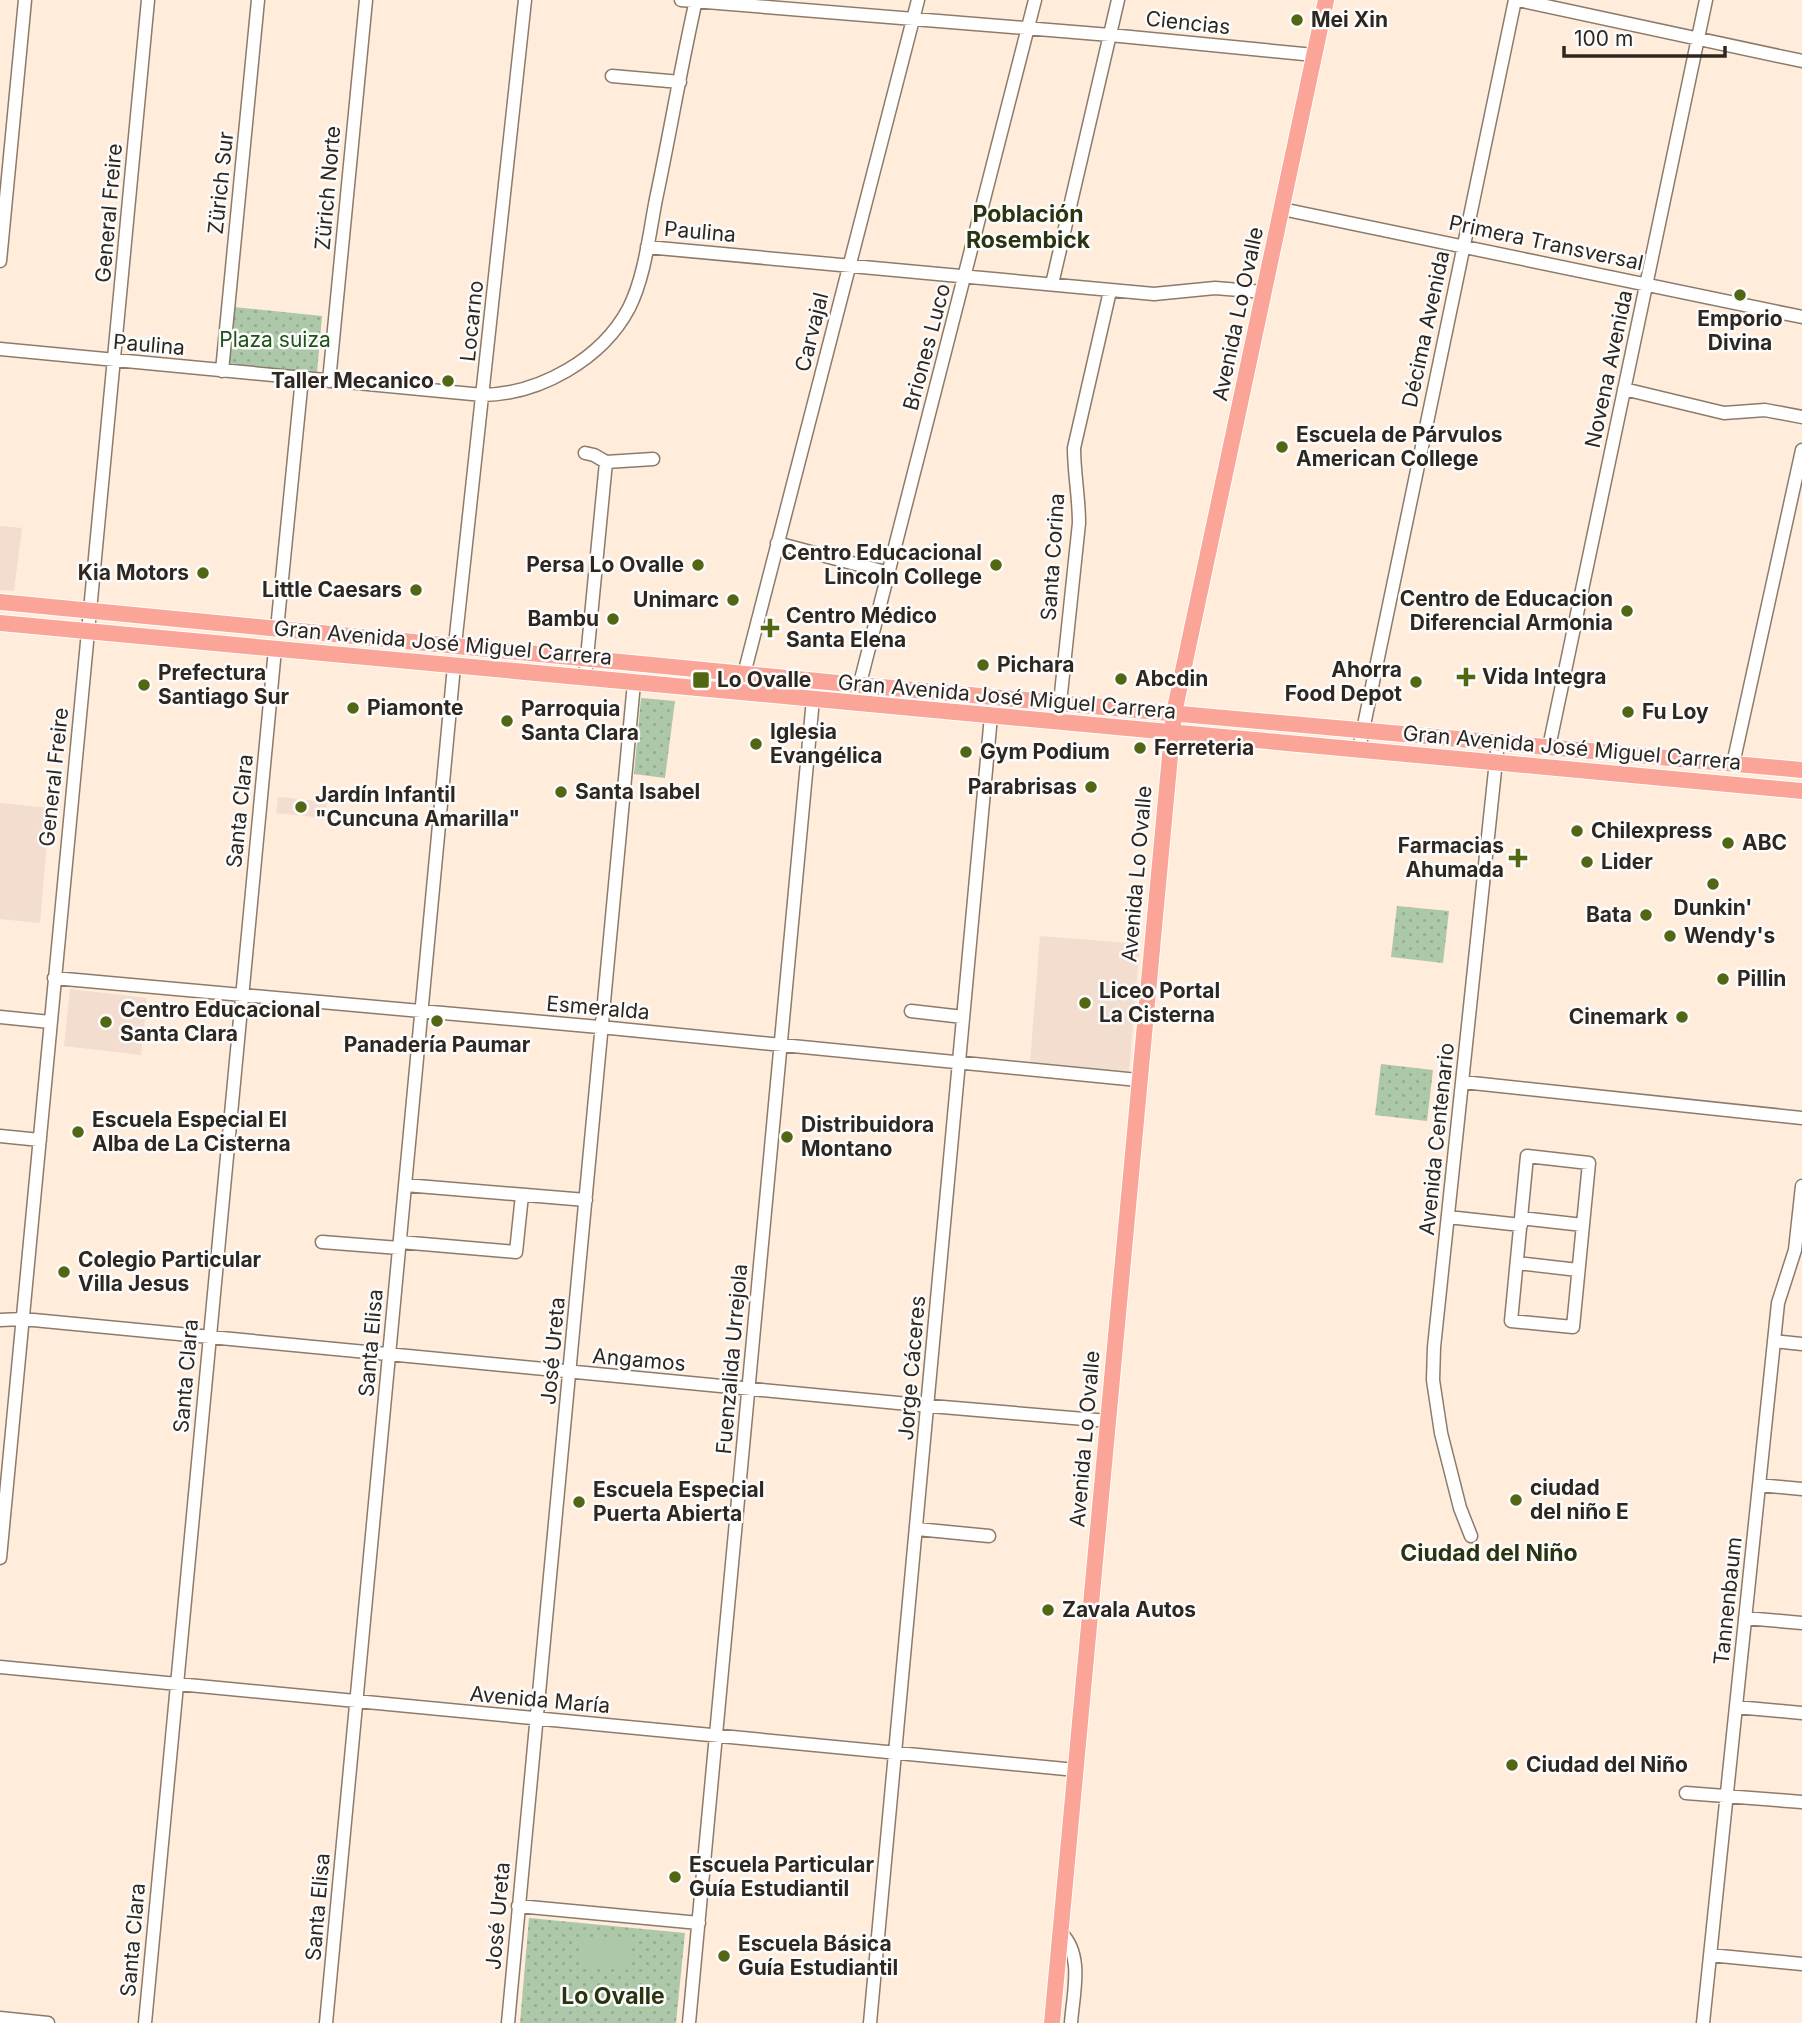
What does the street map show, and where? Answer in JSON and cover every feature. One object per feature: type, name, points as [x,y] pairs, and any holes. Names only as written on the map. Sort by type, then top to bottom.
[{"type":"main road","name":"Avenida Lo Ovalle","points":[[1052,2023],[1171,734],[1326,0]]},
{"type":"main road","name":"Gran Avenida José Miguel Carrera","points":[[0,602],[859,685],[1802,770]]},
{"type":"main road","name":"Gran Avenida José Miguel Carrera","points":[[0,623],[1802,791]]},
{"type":"main road","points":[[448,644],[454,666]]},
{"type":"main road","points":[[991,716],[1001,704],[1012,699]]},
{"type":"street","points":[[0,261],[25,0]]},
{"type":"street","name":"General Freire","points":[[0,1558],[148,0]]},
{"type":"street","name":"Zürich Sur","points":[[222,371],[258,0]]},
{"type":"street","name":"Zürich Norte","points":[[329,381],[366,0]]},
{"type":"street","name":"Locarno","points":[[448,644],[483,395],[525,0]]},
{"type":"street","name":"Ciencias","points":[[681,0],[1110,35],[1314,55]]},
{"type":"street","name":"Carvajal","points":[[744,674],[918,0]]},
{"type":"street","name":"Briones Luco","points":[[860,704],[859,685],[1035,0]]},
{"type":"street","points":[[1052,284],[1118,0]]},
{"type":"street","points":[[1516,0],[1802,61]]},
{"type":"street","name":"Décima Avenida","points":[[1359,749],[1516,0]]},
{"type":"street","name":"Novena Avenida","points":[[1549,747],[1706,0]]},
{"type":"street","points":[[647,247],[696,1]]},
{"type":"street","points":[[612,76],[680,82]]},
{"type":"street","name":"Primera Transversal","points":[[1282,209],[1802,317]]},
{"type":"street","name":"Paulina","points":[[0,349],[483,395],[511,392],[542,383],[571,367],[595,349],[614,329],[629,307],[647,247],[1163,295],[1215,288],[1264,292]]},
{"type":"street","name":"Santa Corina","points":[[1060,703],[1079,523],[1074,448],[1110,290]]},
{"type":"street","points":[[277,629],[302,378]]},
{"type":"street","points":[[1625,389],[1724,413],[1765,410],[1802,417]]},
{"type":"street","points":[[1733,764],[1802,450]]},
{"type":"street","points":[[585,453],[606,462],[653,459]]},
{"type":"street","points":[[585,678],[606,462]]},
{"type":"street","points":[[777,543],[888,573]]},
{"type":"street","name":"Santa Clara","points":[[145,2023],[275,649]]},
{"type":"street","name":"Santa Elisa","points":[[326,2023],[454,666]]},
{"type":"street","name":"José Ureta","points":[[508,2023],[634,682]]},
{"type":"street","name":"Fuenzalida Urrejola","points":[[689,2023],[813,699]]},
{"type":"street","name":"Jorge Cáceres","points":[[870,2023],[991,716]]},
{"type":"street","name":"Avenida Centenario","points":[[1471,1536],[1451,1475],[1433,1380],[1434,1347],[1498,742]]},
{"type":"street","name":"Esmeralda","points":[[54,978],[602,1027],[1138,1080]]},
{"type":"street","points":[[911,1011],[963,1017]]},
{"type":"street","points":[[0,1017],[50,1022]]},
{"type":"street","points":[[1463,1082],[1802,1118]]},
{"type":"street","points":[[0,1136],[40,1140]]},
{"type":"street","points":[[1527,1156],[1589,1163],[1583,1225],[1573,1327],[1511,1321],[1527,1156]]},
{"type":"street","points":[[405,1185],[586,1200]]},
{"type":"street","name":"Tannenbaum","points":[[1703,2023],[1774,1341],[1780,1296],[1800,1233],[1802,1186]]},
{"type":"street","points":[[321,1242],[516,1252],[522,1195]]},
{"type":"street","points":[[1448,1217],[1583,1225]]},
{"type":"street","points":[[1517,1263],[1578,1270]]},
{"type":"street","name":"Angamos","points":[[0,1320],[23,1319],[1108,1421]]},
{"type":"street","points":[[1774,1341],[1802,1344]]},
{"type":"street","points":[[0,1406],[14,1407]]},
{"type":"street","points":[[1759,1485],[1802,1489]]},
{"type":"street","points":[[916,1529],[989,1535]]},
{"type":"street","points":[[1745,1618],[1802,1623]]},
{"type":"street","name":"Avenida María","points":[[0,1667],[1076,1770]]},
{"type":"street","points":[[1736,1707],[1802,1713]]},
{"type":"street","points":[[1686,1793],[1802,1802]]},
{"type":"street","points":[[518,1906],[698,1923]]},
{"type":"street","name":"Avenida Lo Ovalle","points":[[1061,1933],[1071,1946],[1074,1958],[1071,2023]]},
{"type":"street","points":[[1710,1955],[1802,1964]]},
{"type":"street","points":[[0,2018],[48,2023]]},
{"type":"shaded area","points":[[0,526],[22,528],[14,591],[0,590]]},
{"type":"shaded area","name":"Jardín Infantil \"Cuncuna Amarilla\"","points":[[278,797],[327,802],[325,818],[276,813]]},
{"type":"shaded area","points":[[0,803],[50,808],[40,923],[0,919]]},
{"type":"shaded area","name":"Liceo Portal La Cisterna","points":[[1040,936],[1140,944],[1129,1071],[1030,1063]]},
{"type":"shaded area","name":"Centro Educacional Santa Clara","points":[[70,989],[147,998],[141,1055],[64,1046]]},
{"type":"green space","name":"Plaza suiza","points":[[233,307],[322,316],[317,373],[228,364]]},
{"type":"green space","points":[[641,698],[675,701],[665,778],[634,774]]},
{"type":"green space","points":[[1397,906],[1449,911],[1443,963],[1391,957]]},
{"type":"green space","points":[[1381,1064],[1433,1070],[1427,1121],[1375,1115]]},
{"type":"green space","points":[[529,1918],[685,1933],[676,2023],[520,2023]]},
{"type":"green space","points":[[582,1936],[632,1941],[629,1970],[579,1965]]},
{"type":"place","name":"Mei Xin","points":[[1297,20]]},
{"type":"place","name":"Emporio Divina","points":[[1740,295]]},
{"type":"place","name":"Taller Mecanico","points":[[448,381]]},
{"type":"place","name":"Escuela de Párvulos American College","points":[[1282,447]]},
{"type":"place","name":"Persa Lo Ovalle","points":[[698,565]]},
{"type":"place","name":"Centro Educacional Lincoln College","points":[[996,565]]},
{"type":"place","name":"Kia Motors","points":[[203,573]]},
{"type":"place","name":"Little Caesars","points":[[416,590]]},
{"type":"place","name":"Unimarc","points":[[733,600]]},
{"type":"place","name":"Centro de Educacion Diferencial Armonia","points":[[1627,611]]},
{"type":"place","name":"Bambu","points":[[613,619]]},
{"type":"place","name":"Centro Médico Santa Elena","points":[[770,628]]},
{"type":"place","name":"Pichara","points":[[983,665]]},
{"type":"place","name":"Vida Integra","points":[[1466,677]]},
{"type":"place","name":"Abcdin","points":[[1121,679]]},
{"type":"place","name":"Lo Ovalle","points":[[701,680]]},
{"type":"place","name":"Ahorra Food Depot","points":[[1416,682]]},
{"type":"place","name":"Prefectura Santiago Sur","points":[[144,685]]},
{"type":"place","name":"Piamonte","points":[[353,708]]},
{"type":"place","name":"Fu Loy","points":[[1628,712]]},
{"type":"place","name":"Parroquia Santa Clara","points":[[507,721]]},
{"type":"place","name":"Iglesia Evangélica","points":[[756,744]]},
{"type":"place","name":"Ferreteria","points":[[1140,748]]},
{"type":"place","name":"Gym Podium","points":[[966,752]]},
{"type":"place","name":"Parabrisas","points":[[1091,787]]},
{"type":"place","name":"Santa Isabel","points":[[561,792]]},
{"type":"place","name":"Jardín Infantil \"Cuncuna Amarilla\"","points":[[301,807]]},
{"type":"place","name":"Chilexpress","points":[[1577,831]]},
{"type":"place","name":"ABC","points":[[1728,843]]},
{"type":"place","name":"Farmacias Ahumada","points":[[1518,858]]},
{"type":"place","name":"Lider","points":[[1587,862]]},
{"type":"place","name":"Dunkin'","points":[[1713,884]]},
{"type":"place","name":"Bata","points":[[1646,915]]},
{"type":"place","name":"Wendy's","points":[[1670,936]]},
{"type":"place","name":"Pillin","points":[[1723,979]]},
{"type":"place","name":"Liceo Portal La Cisterna","points":[[1085,1003]]},
{"type":"place","name":"Cinemark","points":[[1682,1017]]},
{"type":"place","name":"Panadería Paumar","points":[[437,1021]]},
{"type":"place","name":"Centro Educacional Santa Clara","points":[[106,1022]]},
{"type":"place","name":"Escuela Especial El Alba de La Cisterna","points":[[78,1132]]},
{"type":"place","name":"Distribuidora Montano","points":[[787,1137]]},
{"type":"place","name":"Colegio Particular Villa Jesus","points":[[64,1272]]},
{"type":"place","name":"ciudad del niño E","points":[[1516,1500]]},
{"type":"place","name":"Escuela Especial Puerta Abierta","points":[[579,1502]]},
{"type":"place","name":"Zavala Autos","points":[[1048,1610]]},
{"type":"place","name":"Ciudad del Niño","points":[[1512,1765]]},
{"type":"place","name":"Escuela Particular Guía Estudiantil","points":[[675,1877]]},
{"type":"place","name":"Escuela Básica Guía Estudiantil","points":[[724,1956]]},
{"type":"district","name":"Población Rosembick","points":[[1028,227]]},
{"type":"district","name":"Ciudad del Niño","points":[[1489,1553]]},
{"type":"district","name":"Lo Ovalle","points":[[613,1996]]}]
